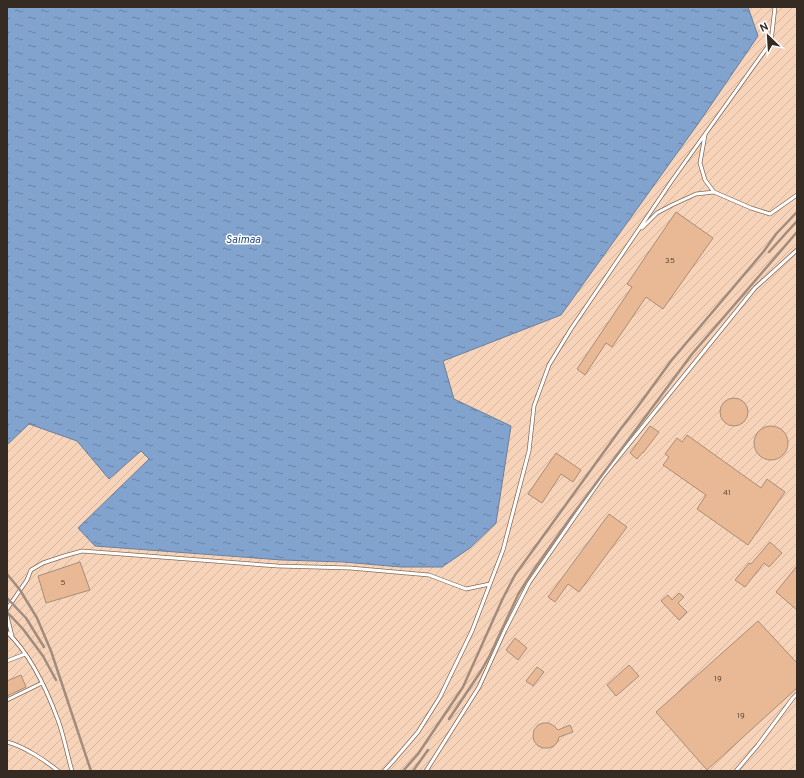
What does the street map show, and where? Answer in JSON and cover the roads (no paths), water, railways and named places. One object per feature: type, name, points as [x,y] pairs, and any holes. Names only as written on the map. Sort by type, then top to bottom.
[{"type":"lane","points":[[384,771],[418,732],[440,697],[472,631],[503,550],[529,451],[534,406],[549,365],[571,329],[636,233],[771,42],[775,7]]},
{"type":"lane","points":[[706,133],[700,162],[705,180],[714,192]]},
{"type":"lane","points":[[636,233],[657,213],[696,194],[714,192],[751,208],[770,214],[797,195]]},
{"type":"lane","points":[[426,771],[479,687],[528,583],[603,476],[755,288],[797,250]]},
{"type":"lane","points":[[7,609],[27,580],[31,570],[43,563],[82,551],[278,566],[350,568],[421,575],[429,576],[466,589],[490,584]]},
{"type":"lane","points":[[7,616],[12,636]]},
{"type":"lane","points":[[7,632],[12,636],[25,654],[42,683],[58,721],[72,771]]},
{"type":"lane","points":[[7,661],[25,654]]},
{"type":"lane","points":[[7,700],[42,683]]},
{"type":"lane","points":[[736,771],[797,694]]},
{"type":"lane","points":[[7,742],[15,744],[48,763],[58,771]]},
{"type":"water","name":"Saimaa","points":[[7,7],[748,7],[758,36],[700,121],[561,315],[443,361],[454,399],[511,426],[496,523],[470,548],[442,567],[401,567],[95,546],[78,528],[149,459],[141,451],[109,479],[77,441],[29,424],[7,445]]},
{"type":"railway","points":[[403,771],[418,754],[463,687],[515,575],[671,361],[764,251],[776,234],[797,212]]},
{"type":"railway","points":[[769,252],[797,221]]},
{"type":"railway","points":[[449,719],[490,655],[519,593],[571,517],[692,354],[797,232]]},
{"type":"railway","points":[[7,574],[20,590],[37,618],[51,651],[91,771]]},
{"type":"railway","points":[[7,598],[26,618],[44,647]]},
{"type":"railway","points":[[7,612],[23,629],[43,656],[56,680]]},
{"type":"railway","points":[[413,771],[428,750]]}]
